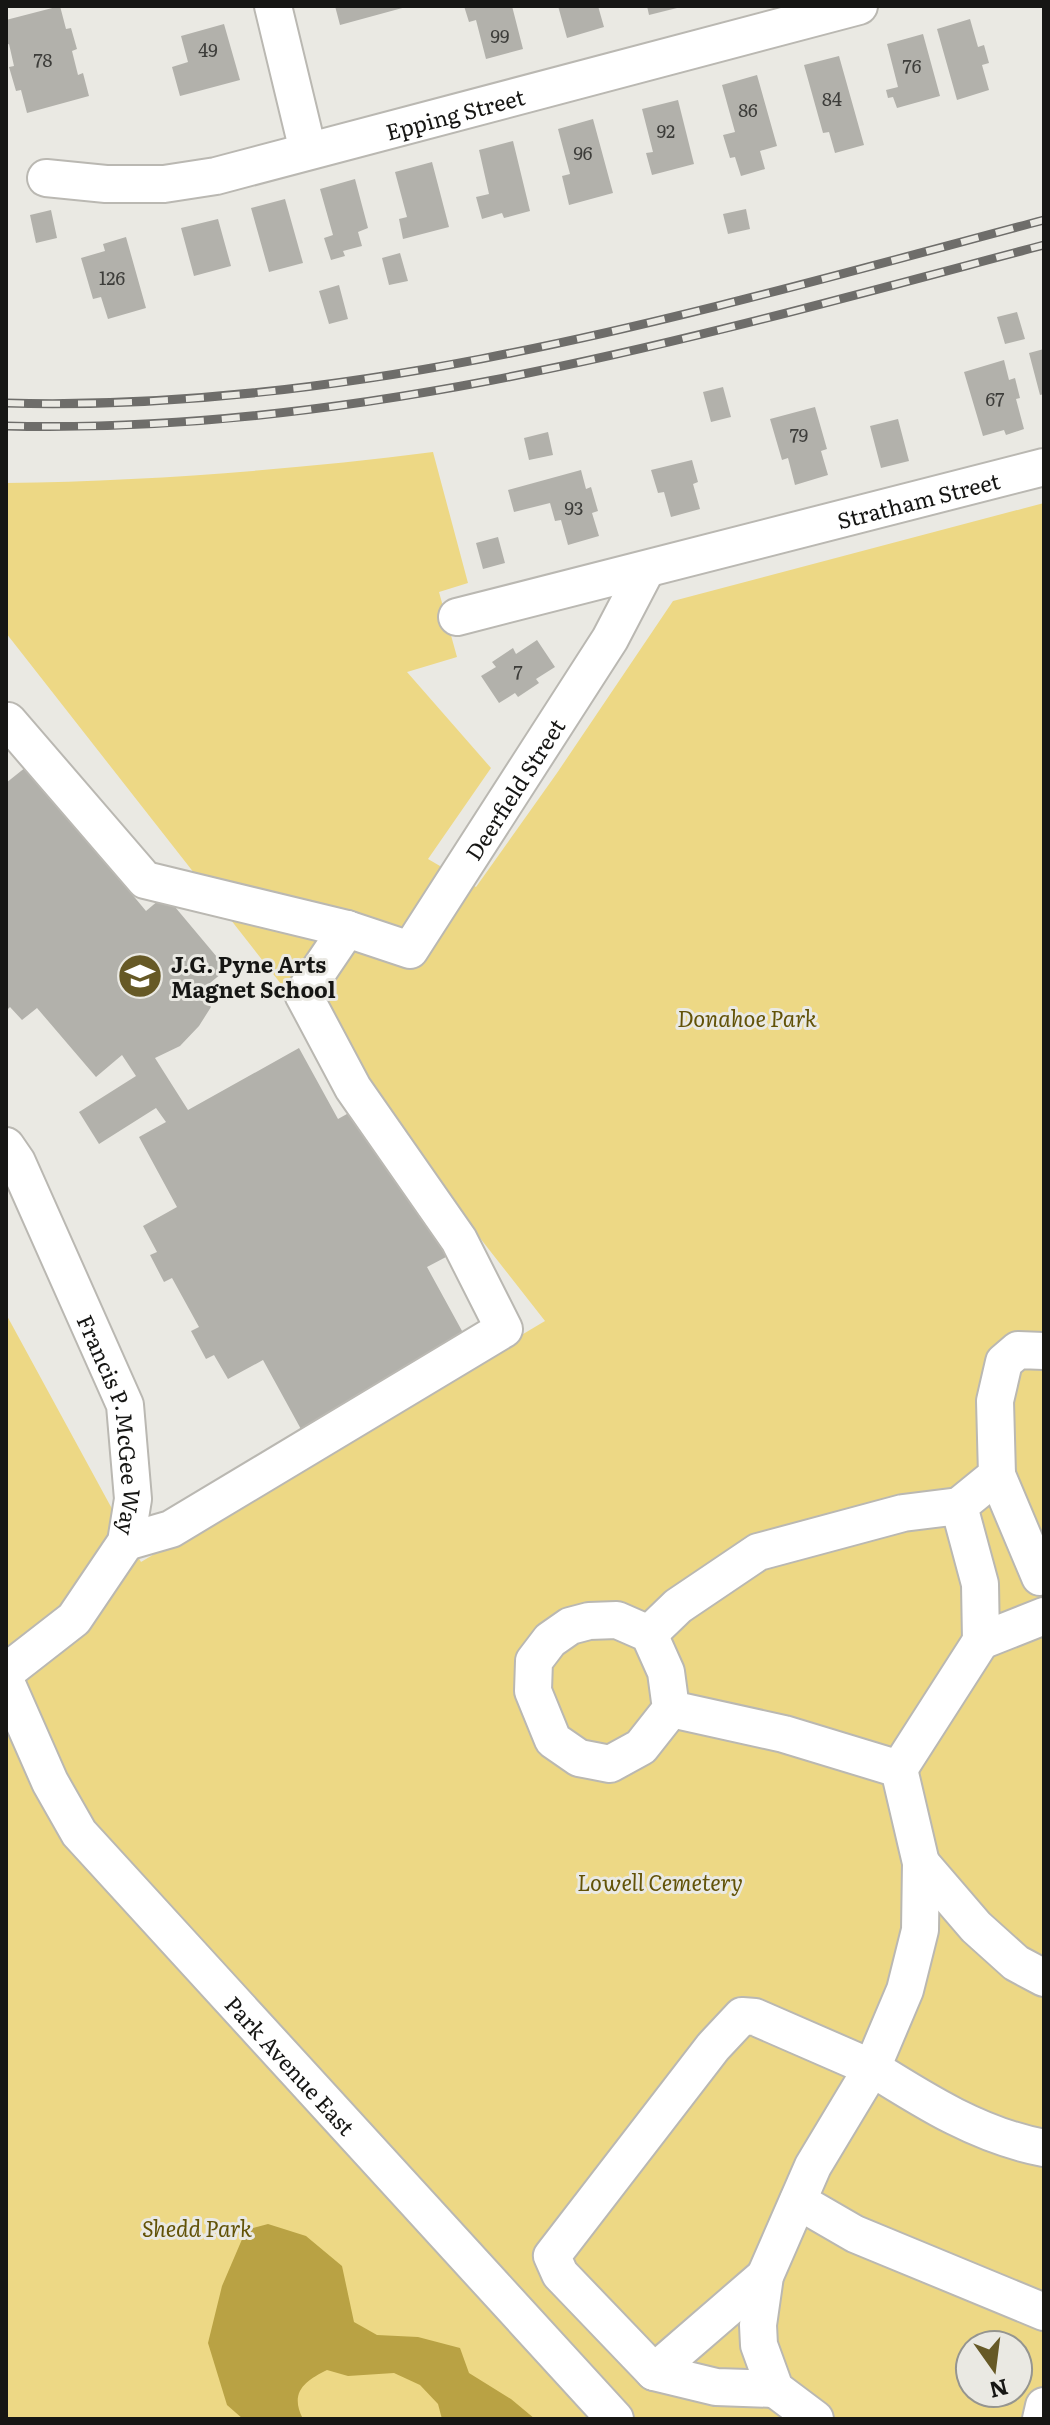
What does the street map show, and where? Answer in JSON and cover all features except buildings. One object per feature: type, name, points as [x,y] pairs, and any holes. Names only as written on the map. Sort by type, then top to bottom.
[{"type":"street","points":[[273,6],[308,151]]},
{"type":"street","name":"Epping Street","points":[[46,178],[106,184],[164,184],[216,176],[859,6]]},
{"type":"street","name":"Stratham Street","points":[[646,570],[1044,467]]},
{"type":"street","points":[[457,617],[646,570]]},
{"type":"street","name":"Deerfield Street","points":[[347,929],[410,950],[610,639],[646,570]]},
{"type":"street","points":[[8,721],[145,880],[347,929],[303,994],[353,1088],[459,1240],[504,1329],[171,1529],[126,1542]]},
{"type":"street","name":"Francis P. McGee Way","points":[[6,1146],[17,1162],[125,1405],[133,1499],[126,1542],[74,1619],[6,1672]]},
{"type":"street","points":[[1043,1582],[997,1475],[995,1401],[1004,1362],[1018,1350],[1044,1351]]},
{"type":"street","points":[[649,1634],[678,1606],[758,1552],[903,1513],[959,1506],[997,1475]]},
{"type":"street","points":[[815,2419],[775,2389],[759,2345],[758,2325],[765,2276],[813,2166],[872,2068],[905,1990],[920,1930],[921,1863],[899,1769],[981,1641],[980,1584],[959,1506]]},
{"type":"street","points":[[981,1641],[1044,1616]]},
{"type":"street","points":[[617,1620],[649,1634],[666,1672],[671,1709],[641,1747],[610,1764],[579,1758],[553,1740],[533,1691],[534,1661],[550,1640],[570,1626],[589,1621],[617,1620]]},
{"type":"street","name":"Park Avenue East","points":[[6,1682],[50,1782],[79,1833],[615,2419]]},
{"type":"street","points":[[671,1709],[784,1734],[899,1769]]},
{"type":"street","points":[[921,1863],[976,1927],[1016,1963],[1044,1978]]},
{"type":"street","points":[[775,2389],[716,2387],[654,2372],[560,2274],[552,2256],[713,2047],[742,2016],[755,2017],[872,2068],[939,2110],[1012,2142],[1044,2148]]},
{"type":"street","points":[[798,2201],[855,2234],[1044,2312]]},
{"type":"street","points":[[654,2372],[765,2276]]},
{"type":"street","points":[[1041,2419],[1044,2406]]},
{"type":"green space","points":[[433,452],[468,583],[439,592],[457,657],[407,672],[491,768],[428,859],[476,887],[673,601],[1044,503],[1044,2419],[6,2419],[6,1314],[141,1562],[545,1321],[6,633],[6,483],[167,477]]},
{"type":"shaded area","points":[[268,2224],[306,2236],[342,2266],[354,2322],[377,2335],[418,2337],[460,2348],[469,2373],[511,2399],[535,2419],[442,2419],[438,2404],[420,2385],[394,2373],[348,2376],[327,2370],[302,2388],[298,2402],[303,2419],[243,2419],[227,2405],[208,2343],[222,2286],[246,2230]]},
{"type":"railway","points":[[6,403],[139,402],[270,391],[401,373],[531,349],[660,320],[1044,220]]},
{"type":"railway","points":[[6,426],[139,424],[270,414],[401,396],[531,373],[660,344],[1044,245]]},
{"type":"place","name":"J.G. Pyne Arts Magnet School","points":[[140,976]]},
{"type":"park label","name":"Donahoe Park","points":[[747,1017]]},
{"type":"park label","name":"Lowell Cemetery","points":[[660,1881]]},
{"type":"park label","name":"Shedd Park","points":[[197,2227]]}]
